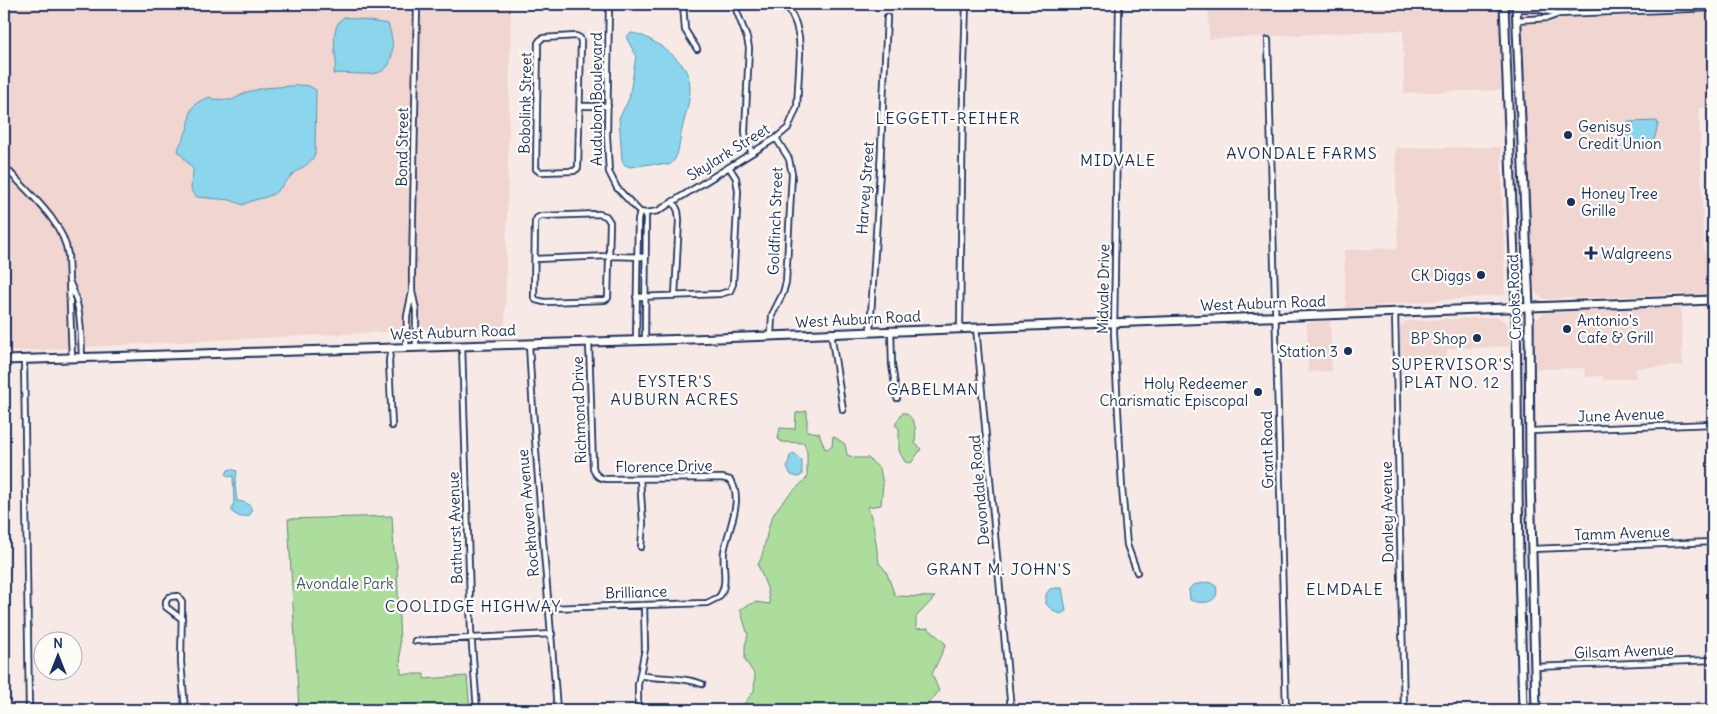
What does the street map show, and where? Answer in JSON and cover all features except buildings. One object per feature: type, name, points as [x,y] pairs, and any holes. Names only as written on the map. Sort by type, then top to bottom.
[{"type":"main road","points":[[1504,6],[1509,18],[1516,20]]},
{"type":"main road","name":"Crooks Road","points":[[1504,6],[1516,308],[1523,710]]},
{"type":"main road","name":"Crooks Road","points":[[1516,7],[1528,282],[1530,476],[1536,710]]},
{"type":"main road","points":[[1505,56],[1514,57],[1518,64]]},
{"type":"main road","points":[[1510,169],[1516,168],[1523,177]]},
{"type":"main road","points":[[1515,278],[1520,283],[1528,282]]},
{"type":"main road","name":"West Auburn Road","points":[[4,360],[416,346],[636,341],[1713,300]]},
{"type":"main road","points":[[1516,331],[1524,332],[1529,338]]},
{"type":"main road","points":[[1517,423],[1522,432],[1527,433],[1530,431]]},
{"type":"main road","points":[[1518,471],[1526,472],[1530,476]]},
{"type":"main road","points":[[1521,661],[1526,668],[1531,669],[1535,667]]},
{"type":"street","name":"Bond Street","points":[[406,347],[406,316],[412,290],[417,4]]},
{"type":"street","name":"Audubon Boulevard","points":[[609,4],[608,159],[610,178],[640,212]]},
{"type":"street","points":[[683,4],[685,30],[696,49]]},
{"type":"street","points":[[734,4],[749,48],[745,132],[752,152]]},
{"type":"street","name":"Skylark Street","points":[[646,213],[658,211],[776,138],[788,128],[797,107],[800,37],[787,4]]},
{"type":"street","points":[[960,328],[966,4]]},
{"type":"street","name":"Midvale Drive","points":[[1119,4],[1114,323],[1122,488],[1127,546],[1137,572]]},
{"type":"street","points":[[1516,7],[1538,9],[1559,14],[1713,8]]},
{"type":"street","points":[[1516,20],[1548,18],[1559,14]]},
{"type":"street","name":"Harvey Street","points":[[870,331],[888,16]]},
{"type":"street","name":"Bobolink Street","points":[[576,36],[580,38],[580,106],[578,168],[574,171],[538,171],[536,169],[538,53],[540,40],[543,38],[576,36]]},
{"type":"street","name":"Grant Road","points":[[1268,40],[1286,710]]},
{"type":"street","points":[[580,106],[608,106]]},
{"type":"street","name":"Goldfinch Street","points":[[771,336],[772,316],[786,282],[792,174],[789,159],[776,138]]},
{"type":"street","points":[[4,166],[54,221],[63,234],[67,248],[70,282],[68,294],[72,358]]},
{"type":"street","points":[[636,297],[720,294],[726,293],[732,288],[738,191],[736,178],[728,167]]},
{"type":"street","points":[[673,200],[678,211],[679,220],[675,296]]},
{"type":"street","points":[[636,341],[638,220],[640,212],[646,213],[645,340]]},
{"type":"street","points":[[599,214],[606,216],[610,222],[610,256],[609,294],[605,300],[544,302],[536,300],[534,297],[537,218],[541,216],[599,214]]},
{"type":"street","points":[[535,259],[610,256],[646,257]]},
{"type":"street","points":[[70,282],[79,312],[82,357]]},
{"type":"street","name":"Bond Street","points":[[412,290],[416,310],[416,346]]},
{"type":"street","name":"Donley Avenue","points":[[1395,312],[1404,710]]},
{"type":"street","name":"Devondale Road","points":[[976,328],[1011,710]]},
{"type":"street","points":[[891,330],[892,365],[897,398]]},
{"type":"street","points":[[831,333],[843,410]]},
{"type":"street","name":"Richmond Drive","points":[[589,342],[593,467],[597,476]]},
{"type":"street","name":"Rockhaven Avenue","points":[[529,344],[539,502],[550,608],[557,710]]},
{"type":"street","name":"Bathurst Avenue","points":[[462,345],[472,638],[477,710]]},
{"type":"street","points":[[391,347],[389,361],[392,426]]},
{"type":"street","points":[[24,360],[29,710]]},
{"type":"street","name":"June Avenue","points":[[1530,431],[1713,424]]},
{"type":"street","name":"Florence Drive","points":[[597,476],[606,480],[722,478],[732,482],[734,488],[734,513],[724,552],[724,586],[721,594]]},
{"type":"street","points":[[640,479],[643,524],[641,547]]},
{"type":"street","name":"Tamm Avenue","points":[[1532,549],[1713,542]]},
{"type":"street","name":"Brilliance","points":[[550,608],[707,602],[716,599],[721,594]]},
{"type":"street","points":[[182,619],[166,607],[166,601],[170,597],[175,596],[182,600],[182,619],[181,662],[185,710]]},
{"type":"street","points":[[638,710],[637,695],[645,649],[644,605]]},
{"type":"street","points":[[415,641],[552,634]]},
{"type":"street","name":"Gilsam Avenue","points":[[1535,667],[1713,660]]},
{"type":"street","points":[[640,675],[660,679],[683,678],[702,684]]},
{"type":"shaded area","points":[[4,4],[511,4],[505,326],[4,352]]},
{"type":"shaded area","points":[[1208,4],[1499,4],[1501,90],[1404,93],[1403,30],[1209,39]]},
{"type":"shaded area","points":[[1522,4],[1713,4],[1713,107],[1699,108],[1704,253],[1713,253],[1713,296],[1682,294],[1545,299],[1537,295],[1530,247],[1521,59],[1523,37]]},
{"type":"shaded area","points":[[1501,147],[1505,295],[1346,308],[1344,250],[1398,248],[1395,148]]},
{"type":"shaded area","points":[[1681,307],[1683,366],[1636,368],[1636,378],[1603,380],[1603,376],[1585,377],[1585,368],[1536,369],[1535,321],[1544,313]]},
{"type":"shaded area","points":[[1498,317],[1509,326],[1509,346],[1447,349],[1447,365],[1400,366],[1400,327],[1406,321]]},
{"type":"shaded area","points":[[1330,321],[1332,371],[1308,372],[1307,323]]},
{"type":"green space","points":[[807,411],[807,431],[819,433],[825,449],[832,447],[833,436],[845,444],[847,455],[855,458],[868,458],[880,469],[883,484],[881,505],[868,507],[873,523],[879,563],[886,571],[895,596],[935,597],[916,617],[916,629],[928,628],[946,644],[932,674],[939,691],[924,710],[739,710],[754,691],[755,675],[745,660],[745,646],[748,635],[740,609],[755,602],[770,604],[767,588],[758,565],[768,529],[772,516],[780,504],[807,478],[807,452],[804,443],[782,442],[778,439],[780,428],[795,429],[796,413]]},
{"type":"green space","points":[[902,413],[906,413],[914,423],[915,443],[921,449],[911,463],[905,462],[899,451],[899,428],[895,425]]},
{"type":"green space","name":"Avondale Park","points":[[392,516],[394,551],[397,565],[401,674],[424,674],[424,679],[467,676],[470,710],[299,710],[288,519]]},
{"type":"water","points":[[344,17],[388,24],[391,33],[392,53],[389,65],[382,71],[369,74],[333,74],[336,63],[335,32]]},
{"type":"water","points":[[631,33],[643,36],[662,47],[675,57],[683,66],[688,76],[689,96],[678,151],[675,159],[669,165],[651,164],[630,167],[622,161],[619,118],[629,99],[636,56],[626,37]]},
{"type":"water","points":[[302,85],[316,90],[314,157],[275,192],[243,205],[230,200],[197,197],[191,188],[193,169],[178,151],[188,126],[191,112],[196,104],[210,97],[213,99],[232,100],[247,92],[264,88]]},
{"type":"water","points":[[1657,121],[1658,125],[1652,147],[1629,146],[1626,144],[1626,124],[1628,122]]},
{"type":"water","points":[[794,453],[802,461],[802,475],[798,477],[791,475],[787,467],[790,456]]},
{"type":"water","points":[[228,470],[237,471],[235,485],[237,501],[245,502],[250,506],[252,511],[249,516],[240,517],[232,512],[234,503],[233,476],[228,477],[226,475]]},
{"type":"water","points":[[1209,582],[1216,586],[1217,592],[1213,599],[1205,602],[1190,600],[1189,589],[1193,585]]},
{"type":"water","points":[[1062,588],[1066,611],[1061,614],[1055,612],[1046,604],[1046,594],[1050,589]]},
{"type":"place","name":"Genisys Credit Union","points":[[1568,135]]},
{"type":"place","name":"Honey Tree Grille","points":[[1571,202]]},
{"type":"place","name":"Walgreens","points":[[1591,253]]},
{"type":"place","name":"CK Diggs","points":[[1481,275]]},
{"type":"place","name":"Antonio's Cafe & Grill","points":[[1567,329]]},
{"type":"place","name":"BP Shop","points":[[1477,338]]},
{"type":"place","name":"Station 3","points":[[1348,351]]},
{"type":"place","name":"Holy Redeemer Charismatic Episcopal","points":[[1258,392]]},
{"type":"district","name":"LEGGETT-REIHER","points":[[948,118]]},
{"type":"district","name":"AVONDALE FARMS","points":[[1302,153]]},
{"type":"district","name":"MIDVALE","points":[[1118,160]]},
{"type":"district","name":"SUPERVISOR'S PLAT NO. 12","points":[[1452,373]]},
{"type":"district","name":"GABELMAN","points":[[933,389]]},
{"type":"district","name":"EYSTER'S AUBURN ACRES","points":[[675,390]]},
{"type":"district","name":"GRANT M. JOHN'S","points":[[999,569]]},
{"type":"district","name":"ELMDALE","points":[[1345,589]]},
{"type":"district","name":"COOLIDGE HIGHWAY","points":[[473,606]]}]
